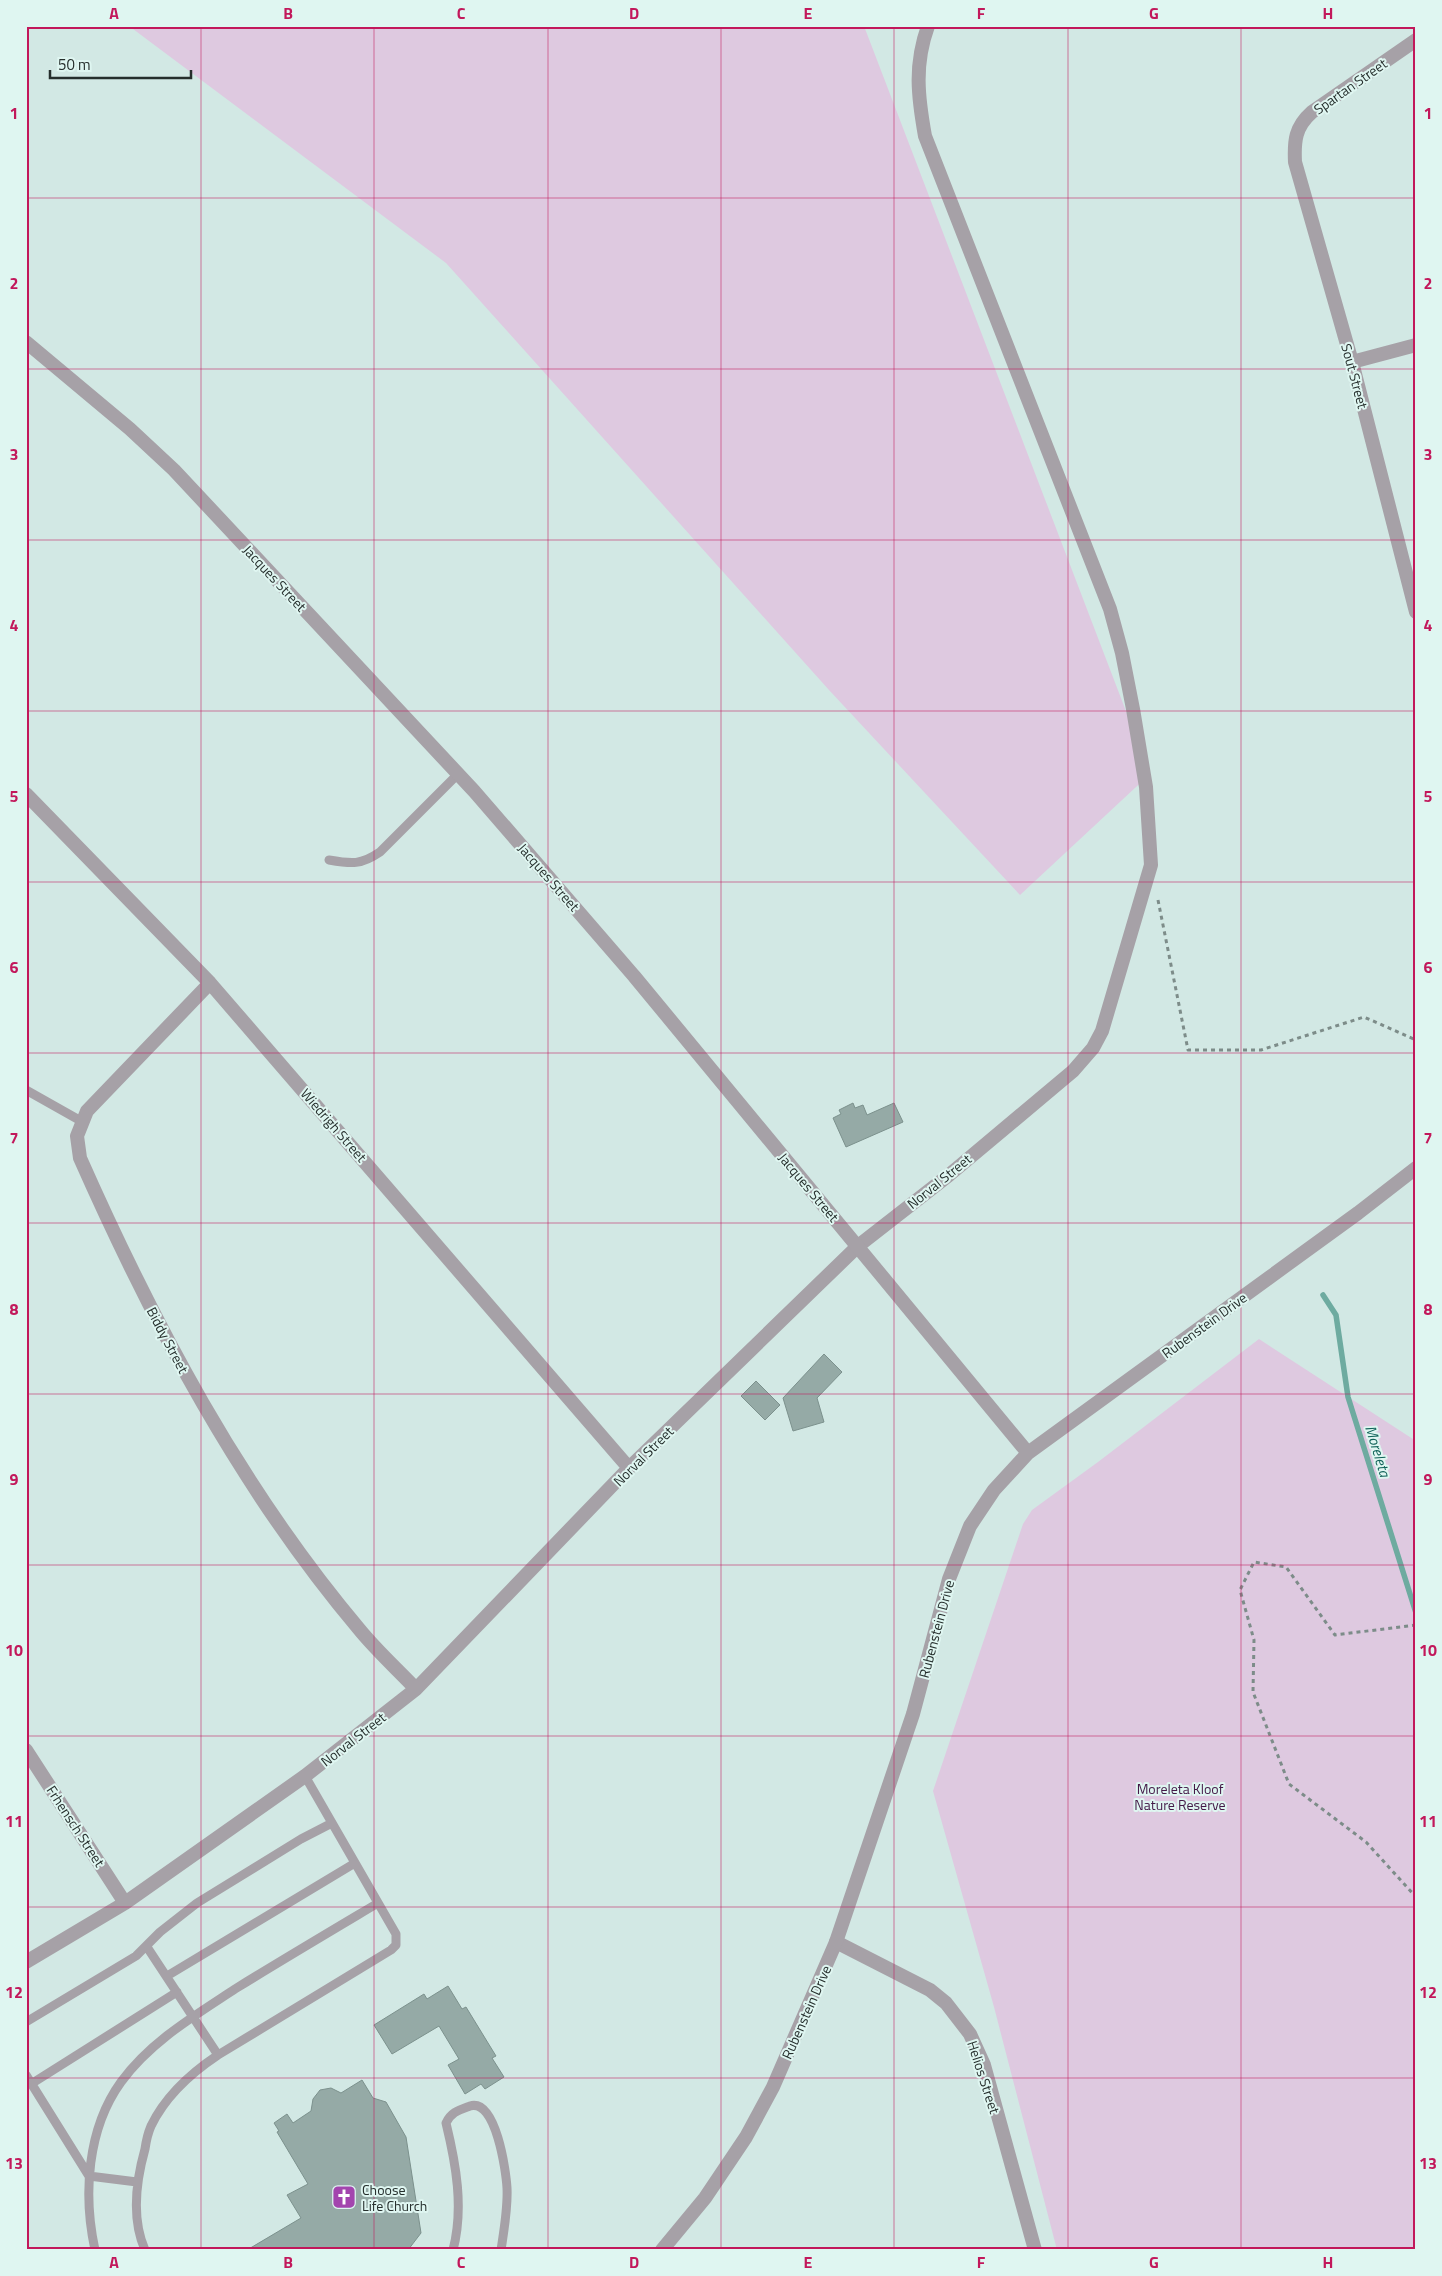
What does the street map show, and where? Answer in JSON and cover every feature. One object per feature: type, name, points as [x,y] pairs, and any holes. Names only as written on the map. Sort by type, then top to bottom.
[{"type":"street","name":"Norval Street","points":[[26,1962],[126,1903],[305,1776],[416,1688],[630,1468],[858,1246],[949,1175],[1085,1059],[1102,1031],[1151,865],[1146,787],[1135,718],[1122,654],[1110,609],[925,136],[918,92],[919,54],[928,26]]},
{"type":"street","name":"Spartan Street","points":[[1294,140],[1302,120],[1416,40]]},
{"type":"street","name":"Sout Street","points":[[1294,140],[1296,162],[1352,362],[1416,612]]},
{"type":"street","name":"Jacques Street","points":[[26,342],[130,429],[174,470],[458,774],[634,976],[1028,1453]]},
{"type":"street","points":[[1352,362],[1416,345]]},
{"type":"street","name":"Wiedrigh Street","points":[[26,794],[210,982],[630,1468]]},
{"type":"street","name":"Biddy Street","points":[[210,982],[94,1102],[81,1121],[77,1136],[78,1146],[84,1166],[148,1303],[206,1409],[302,1555],[360,1631],[416,1688]]},
{"type":"street","name":"Rubenstein Drive","points":[[662,2250],[705,2198],[746,2137],[773,2088],[836,1942],[913,1714],[949,1579],[970,1526],[994,1490],[1028,1453],[1416,1168]]},
{"type":"street","name":"Frhensch Street","points":[[26,1750],[126,1903]]},
{"type":"street","name":"Helios Street","points":[[836,1942],[930,1990],[946,2003],[970,2034],[984,2065],[1035,2250]]},
{"type":"lane","points":[[329,860],[346,863],[366,862],[380,852],[458,774]]},
{"type":"lane","points":[[26,1090],[81,1121]]},
{"type":"lane","points":[[145,2250],[141,2241],[136,2210],[138,2174],[150,2127],[173,2094],[189,2077],[218,2054],[391,1950],[396,1945],[396,1934],[305,1776]]},
{"type":"lane","points":[[26,2022],[120,1966],[147,1947],[160,1932],[196,1903],[301,1838],[332,1823]]},
{"type":"lane","points":[[167,1976],[355,1863]]},
{"type":"lane","points":[[95,2250],[89,2223],[89,2176],[93,2150],[103,2116],[120,2083],[148,2051],[192,2017],[378,1903]]},
{"type":"lane","points":[[147,1947],[218,2054]]},
{"type":"lane","points":[[89,2176],[29,2080],[177,1992]]},
{"type":"lane","points":[[453,2250],[458,2232],[458,2184],[446,2123],[454,2112],[474,2105],[481,2107],[495,2127],[502,2157],[507,2188],[505,2226],[501,2250]]},
{"type":"lane","points":[[89,2176],[138,2182]]},
{"type":"path","points":[[1157,894],[1188,1050],[1261,1050],[1364,1017],[1416,1040]]},
{"type":"path","points":[[1416,1625],[1335,1635],[1286,1567],[1254,1562],[1240,1590],[1254,1640],[1253,1692],[1289,1784],[1366,1842],[1416,1897]]},
{"type":"green space","points":[[129,26],[864,26],[1150,774],[1020,895],[829,690],[446,263]]},
{"type":"green space","name":"Moreleta Kloof Nature Reserve","points":[[1259,1339],[1416,1441],[1416,2250],[1057,2250],[994,2007],[933,1791],[1023,1524],[1032,1510]]},
{"type":"building","points":[[853,1103],[855,1108],[863,1105],[867,1115],[894,1103],[903,1122],[846,1147],[833,1118],[841,1114],[839,1110]]},
{"type":"building","points":[[824,1354],[842,1372],[817,1398],[824,1422],[793,1431],[783,1398]]},
{"type":"building","points":[[756,1381],[780,1405],[765,1420],[741,1396]]},
{"type":"building","points":[[448,1986],[462,2009],[466,2007],[496,2056],[492,2058],[504,2077],[485,2089],[481,2084],[465,2094],[448,2065],[459,2059],[439,2026],[392,2054],[374,2025],[424,1994],[427,1999]]},
{"type":"building","points":[[362,2080],[373,2098],[386,2102],[406,2137],[421,2233],[408,2250],[247,2250],[301,2218],[287,2195],[308,2184],[277,2132],[279,2131],[274,2123],[287,2114],[293,2123],[311,2111],[313,2099],[320,2090],[331,2088],[341,2093]]},
{"type":"waterway","name":"Moreleta","points":[[1323,1295],[1336,1315],[1348,1397],[1416,1613]]},
{"type":"place","name":"Choose Life Church","points":[[344,2197]]}]
